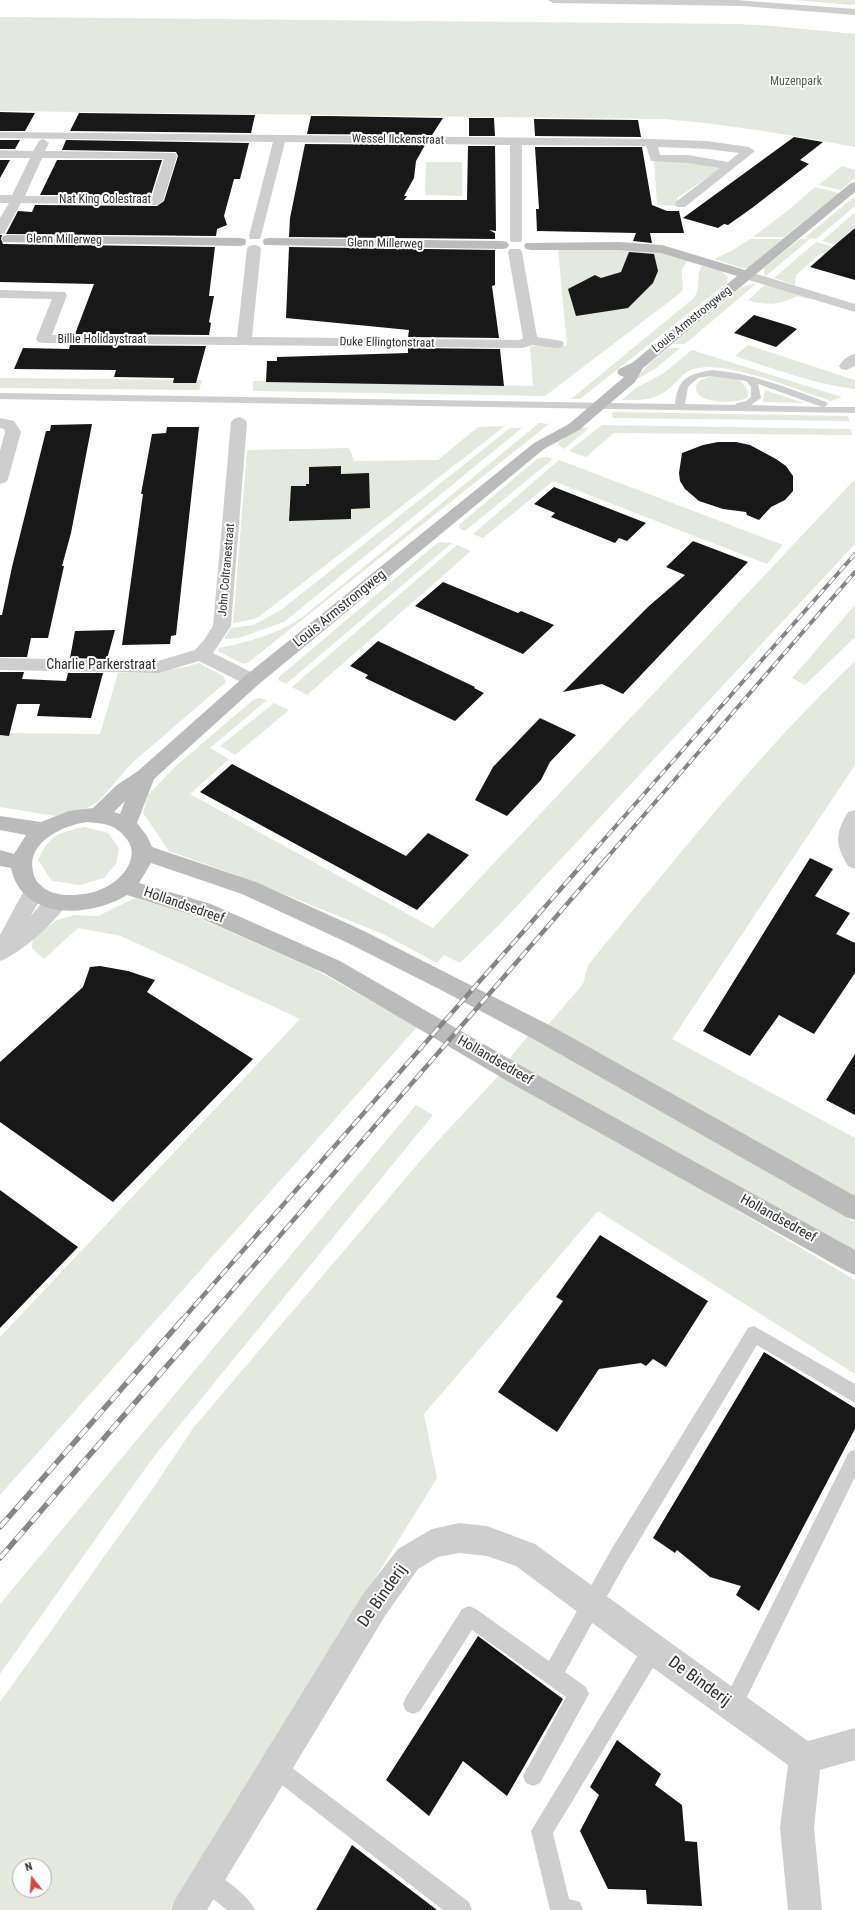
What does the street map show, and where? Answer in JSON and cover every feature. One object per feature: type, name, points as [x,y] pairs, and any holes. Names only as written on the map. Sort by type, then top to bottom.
[{"type":"street","points":[[553,0],[713,1],[790,5],[855,12]]},
{"type":"street","points":[[0,135],[280,139],[254,242],[244,341]]},
{"type":"street","points":[[2,236],[46,136]]},
{"type":"street","name":"Wessel Ilckenstraat","points":[[280,139],[651,143],[707,145],[749,151],[681,204]]},
{"type":"street","points":[[516,142],[516,246],[530,340]]},
{"type":"street","points":[[651,143],[655,158],[688,159],[730,166]]},
{"type":"street","name":"Nat King Colestraat","points":[[0,154],[171,156],[156,200],[0,198]]},
{"type":"street","name":"Louis Armstrongweg","points":[[539,446],[551,428],[610,378],[637,366],[853,190]]},
{"type":"street","name":"Glenn Millerweg","points":[[2,236],[240,242],[245,237],[265,246],[269,242],[502,245],[506,241],[516,246]]},
{"type":"street","points":[[516,246],[527,250],[531,246],[619,246],[662,249],[855,308]]},
{"type":"street","name":"Billie Holidaystraat","points":[[0,294],[60,295],[43,339],[244,341]]},
{"type":"street","name":"Duke Ellingtonstraat","points":[[244,341],[523,344],[530,340],[557,344]]},
{"type":"street","name":"Louis Armstrongweg","points":[[97,816],[124,790],[146,776],[252,680],[539,446],[574,427],[630,379],[637,366]]},
{"type":"street","name":"John Coltranestraat","points":[[201,654],[211,644],[222,626],[239,422]]},
{"type":"street","points":[[0,423],[7,423],[12,427],[13,432],[0,479]]},
{"type":"street","points":[[201,654],[252,680]]},
{"type":"street","name":"Charlie Parkerstraat","points":[[0,664],[158,667],[201,654]]},
{"type":"street","name":"Louis Armstrongweg","points":[[126,824],[146,776]]},
{"type":"street","points":[[87,815],[113,818],[126,824],[138,837],[143,852],[138,869],[123,886],[105,897],[87,902],[67,904],[48,900],[34,891],[23,879],[20,863],[26,846],[42,830],[63,820],[87,815]]},
{"type":"street","points":[[855,816],[849,827],[847,846],[855,861]]},
{"type":"street","points":[[0,822],[42,830]]},
{"type":"street","points":[[143,852],[249,888],[354,936],[452,985],[545,1034],[855,1209]]},
{"type":"street","points":[[0,858],[20,863]]},
{"type":"street","name":"Hollandsedreef","points":[[123,886],[203,910],[332,967],[517,1075],[855,1263]]},
{"type":"street","points":[[2,950],[34,891]]},
{"type":"street","points":[[2,950],[36,925],[58,902]]},
{"type":"street","name":"De Binderij","points":[[188,1910],[374,1605],[408,1559],[432,1544],[459,1538],[487,1541],[525,1554],[592,1605],[804,1758]]},
{"type":"street","points":[[805,1910],[797,1828],[804,1758],[855,1744]]},
{"type":"lane","points":[[680,406],[682,386],[688,379],[698,374],[724,372],[750,379],[835,408]]},
{"type":"lane","points":[[736,407],[749,403],[756,398],[757,391],[755,385],[750,379]]},
{"type":"lane","points":[[0,396],[835,408],[855,410]]},
{"type":"lane","points":[[552,1675],[618,1557],[754,1334],[855,1394]]},
{"type":"lane","points":[[732,1706],[855,1458]]},
{"type":"lane","points":[[413,1704],[469,1616],[579,1694],[533,1776]]},
{"type":"lane","points":[[572,1910],[561,1910],[542,1831],[653,1649]]},
{"type":"lane","points":[[276,1768],[461,1910]]},
{"type":"lane","points":[[206,1880],[244,1910]]},
{"type":"green space","points":[[794,0],[855,0],[855,4],[852,5]]},
{"type":"green space","name":"Muzenpark","points":[[0,17],[737,24],[855,34],[855,147],[759,130],[663,119],[0,111]]},
{"type":"green space","points":[[654,161],[687,161],[721,166],[720,169],[677,198],[679,206],[657,205]]},
{"type":"green space","points":[[426,162],[462,162],[462,196],[425,195]]},
{"type":"green space","points":[[842,166],[855,170],[855,178],[841,190],[819,185]]},
{"type":"green space","points":[[815,187],[839,193],[784,237],[753,237],[791,208]]},
{"type":"green space","points":[[853,198],[855,198],[855,206],[816,239],[804,238]]},
{"type":"green space","points":[[855,212],[855,227],[843,238],[855,241],[855,250],[822,241]]},
{"type":"green space","points":[[750,239],[782,239],[748,268],[742,268],[714,259],[733,250]]},
{"type":"green space","points":[[800,239],[810,239],[766,276],[764,275],[764,268]]},
{"type":"green space","points":[[816,242],[855,253],[855,262],[821,253],[796,275],[795,285],[774,278]]},
{"type":"green space","points":[[558,249],[633,249],[662,252],[689,260],[683,267],[682,271],[683,290],[545,396],[253,391],[253,381],[533,386],[530,346],[567,346]]},
{"type":"green space","points":[[702,266],[720,270],[728,277],[727,283],[580,399],[571,399],[694,298],[698,290],[699,273]]},
{"type":"green space","points":[[757,283],[685,344],[673,344],[742,287]]},
{"type":"green space","points":[[766,284],[809,298],[797,296],[772,304],[748,300]]},
{"type":"green space","points":[[748,345],[855,380],[855,389],[809,380],[735,356]]},
{"type":"green space","points":[[668,348],[680,348],[655,369],[632,382],[650,363]]},
{"type":"green space","points":[[692,350],[842,397],[831,401],[780,383],[739,371],[719,368],[702,368],[687,372],[667,390],[655,397],[622,400],[636,388],[664,373]]},
{"type":"green space","points":[[711,376],[724,376],[736,379],[745,385],[748,397],[738,401],[723,402],[708,400],[702,397],[697,393],[696,385],[701,380]]},
{"type":"green space","points":[[0,378],[202,380],[199,390],[0,388]]},
{"type":"green space","points":[[765,390],[804,403],[763,402]]},
{"type":"green space","points":[[612,412],[848,416],[849,421],[613,418]]},
{"type":"green space","points":[[539,423],[549,424],[246,664],[218,651],[219,648],[252,640],[284,628],[304,616]]},
{"type":"green space","points":[[602,425],[851,429],[852,435],[614,433],[586,457],[569,451]]},
{"type":"green space","points":[[505,426],[260,616],[254,619],[233,623],[247,450],[349,448],[354,461],[438,460],[478,427]]},
{"type":"green space","points":[[580,427],[589,428],[564,449],[558,445],[559,442]]},
{"type":"green space","points":[[510,428],[522,428],[284,622],[239,638],[224,639],[231,628],[253,625],[281,610]]},
{"type":"green space","points":[[546,457],[553,459],[465,531],[459,528],[460,524],[537,459]]},
{"type":"green space","points":[[559,460],[783,545],[767,564],[553,481],[483,538],[473,534]]},
{"type":"green space","points":[[855,479],[855,544],[503,921],[460,963],[444,955],[437,963],[383,934],[239,876],[169,851],[143,813],[148,795],[177,765],[253,700],[259,698],[267,700],[210,748],[229,759],[190,794],[433,928]]},
{"type":"green space","points":[[440,542],[452,543],[286,684],[278,680],[279,677]]},
{"type":"green space","points":[[457,545],[471,551],[307,695],[292,687]]},
{"type":"green space","points":[[855,605],[855,637],[805,685],[792,678]]},
{"type":"green space","points":[[855,661],[855,765],[672,1039],[855,1138],[855,1197],[547,1026],[583,984],[588,965],[717,809],[784,733]]},
{"type":"green space","points":[[199,663],[223,676],[226,682],[132,763],[98,802],[78,813],[55,816],[0,807],[0,733],[100,734],[118,673],[158,671]]},
{"type":"green space","points":[[274,703],[289,710],[235,755],[220,746]]},
{"type":"green space","points":[[85,827],[108,833],[119,848],[116,864],[104,878],[80,885],[52,881],[38,860],[42,851],[51,840],[61,833]]},
{"type":"green space","points":[[135,898],[185,912],[312,968],[417,1027],[0,1495],[0,1337],[300,1019],[121,936],[78,928],[44,959],[32,948],[33,938],[57,920],[75,915],[98,916]]},
{"type":"green space","points":[[529,1035],[855,1222],[855,1251],[508,1060]]},
{"type":"green space","points":[[502,1072],[855,1280],[855,1374],[598,1211],[424,1414],[437,1478],[170,1910],[0,1910],[0,1702],[149,1494],[194,1427],[433,1146]]},
{"type":"green space","points":[[416,1105],[433,1115],[152,1459],[0,1674],[0,1604]]},
{"type":"building","points":[[0,112],[35,113],[25,131],[0,131]]},
{"type":"building","points":[[79,113],[255,115],[251,133],[70,131]]},
{"type":"building","points":[[311,116],[443,118],[432,135],[307,134]]},
{"type":"building","points":[[469,118],[494,118],[495,136],[469,136]]},
{"type":"building","points":[[534,119],[638,120],[641,137],[535,136]]},
{"type":"building","points":[[794,137],[823,142],[800,160],[809,164],[752,208],[728,225],[724,224],[718,228],[683,218]]},
{"type":"building","points":[[0,140],[20,140],[15,149],[0,149]]},
{"type":"building","points":[[66,140],[249,143],[240,179],[234,179],[224,216],[227,225],[217,229],[216,236],[6,234],[18,211],[32,212],[35,205],[157,206],[164,201],[178,156],[176,152],[62,150]]},
{"type":"building","points":[[305,144],[425,145],[416,161],[414,178],[404,196],[407,196],[404,200],[467,200],[468,146],[495,146],[496,231],[489,230],[495,233],[495,239],[289,237],[290,218]]},
{"type":"building","points":[[535,147],[642,147],[652,205],[667,211],[679,211],[684,233],[650,233],[652,243],[633,241],[636,233],[537,231],[536,209],[539,209]]},
{"type":"building","points":[[0,160],[10,160],[0,178]]},
{"type":"building","points":[[57,160],[162,160],[151,195],[40,195]]},
{"type":"building","points":[[855,228],[855,280],[810,267],[835,245]]},
{"type":"building","points":[[0,235],[2,235],[1,239],[3,244],[215,247],[209,296],[214,296],[209,322],[211,323],[209,335],[75,334],[94,284],[0,282]]},
{"type":"building","points":[[289,247],[495,250],[495,285],[492,286],[499,338],[408,337],[409,330],[286,318]]},
{"type":"building","points":[[629,252],[654,254],[658,271],[653,283],[628,308],[576,316],[568,289],[595,275],[601,278],[621,272]]},
{"type":"building","points":[[754,315],[797,329],[776,347],[734,333]]},
{"type":"building","points":[[70,345],[206,346],[196,383],[173,383],[174,378],[114,377],[116,370],[14,369],[23,348],[69,349]]},
{"type":"building","points":[[408,348],[500,349],[504,386],[266,382],[267,361],[277,361],[277,357],[408,353]]},
{"type":"building","points":[[92,424],[71,533],[62,566],[64,566],[48,638],[31,638],[27,657],[0,657],[0,615],[2,615],[12,567],[46,431],[50,431],[51,425]]},
{"type":"building","points":[[167,427],[199,427],[176,635],[171,636],[170,644],[122,645],[143,494],[141,494],[152,434],[166,433]]},
{"type":"building","points":[[718,442],[736,442],[750,445],[776,459],[786,466],[793,476],[793,491],[785,500],[771,507],[759,520],[747,515],[746,512],[723,509],[699,501],[685,489],[680,481],[679,473],[682,453],[703,445]]},
{"type":"building","points":[[341,466],[341,474],[369,473],[370,508],[351,509],[351,519],[289,521],[291,486],[306,486],[306,484],[309,484],[309,467]]},
{"type":"building","points":[[554,487],[646,523],[627,541],[619,538],[615,543],[551,517],[555,513],[534,504]]},
{"type":"building","points":[[693,541],[748,562],[623,694],[602,684],[563,692],[649,606],[685,575],[666,567]]},
{"type":"building","points":[[443,582],[518,613],[521,611],[554,625],[523,654],[415,606]]},
{"type":"building","points":[[115,630],[107,659],[70,658],[75,631]]},
{"type":"building","points":[[378,641],[475,687],[474,688],[484,693],[455,721],[365,678],[368,675],[350,666]]},
{"type":"building","points":[[0,672],[24,672],[22,679],[66,681],[68,673],[103,673],[91,718],[37,716],[40,704],[17,704],[9,736],[0,735]]},
{"type":"building","points":[[540,718],[576,735],[550,762],[541,780],[507,816],[475,800],[493,767]]},
{"type":"building","points":[[232,764],[406,856],[428,833],[469,855],[417,910],[200,792]]},
{"type":"building","points":[[810,858],[833,869],[815,896],[850,913],[836,934],[855,943],[855,973],[814,1034],[779,1015],[750,1056],[703,1031]]},
{"type":"building","points":[[100,966],[128,971],[155,980],[147,992],[253,1059],[113,1202],[0,1122],[0,1062],[83,987],[90,967]]},
{"type":"building","points":[[855,1054],[855,1115],[826,1100]]},
{"type":"building","points":[[0,1190],[78,1247],[0,1328]]},
{"type":"building","points":[[600,1235],[708,1301],[666,1367],[653,1359],[646,1366],[641,1363],[599,1369],[557,1432],[498,1392],[563,1301],[556,1297]]},
{"type":"building","points":[[764,1352],[855,1408],[855,1429],[759,1611],[736,1595],[741,1586],[710,1577],[677,1550],[675,1553],[653,1538]]},
{"type":"building","points":[[478,1636],[563,1699],[507,1796],[463,1761],[429,1816],[386,1780]]},
{"type":"building","points":[[617,1740],[661,1774],[655,1785],[682,1805],[685,1841],[697,1842],[702,1906],[647,1904],[646,1890],[608,1889],[580,1831],[599,1795],[590,1787]]},
{"type":"building","points":[[352,1845],[437,1910],[316,1910]]},
{"type":"railway","points":[[586,860],[855,554]]},
{"type":"railway","points":[[605,860],[855,572]]},
{"type":"railway","points":[[181,1321],[587,859]]},
{"type":"railway","points":[[206,1321],[606,859]]},
{"type":"railway","points":[[0,1527],[182,1320]]},
{"type":"railway","points":[[0,1558],[207,1320]]}]
